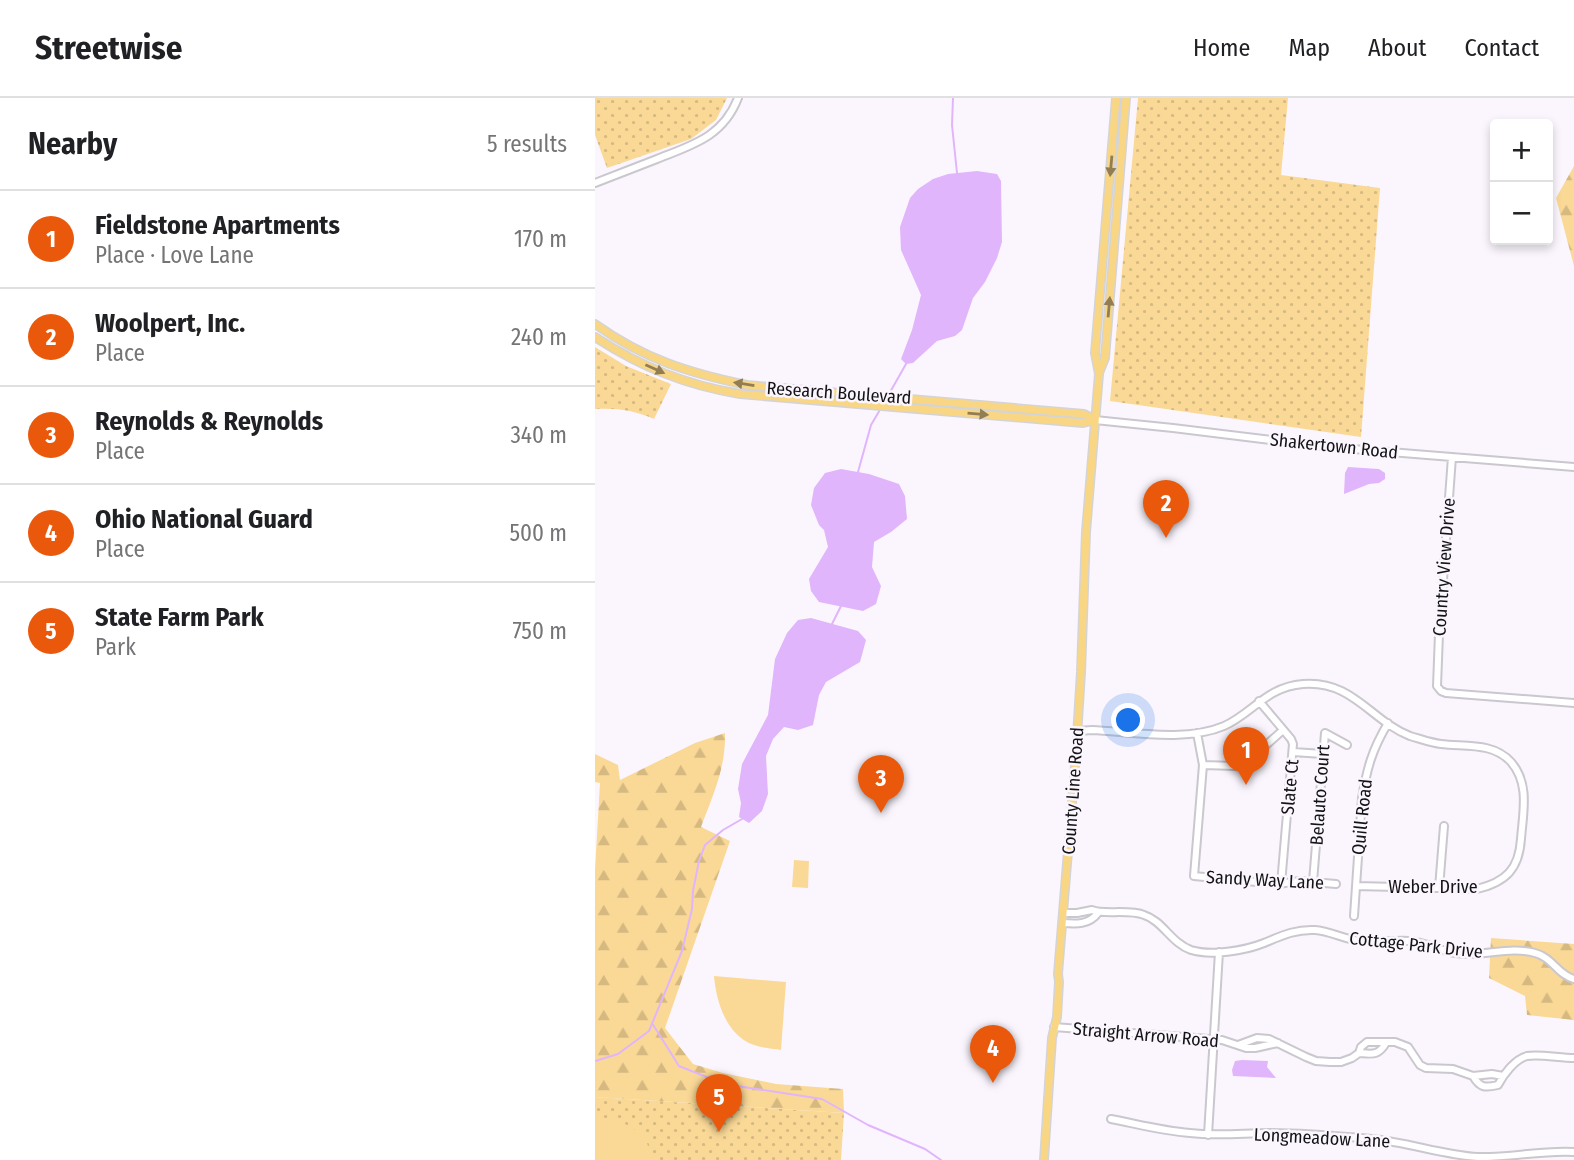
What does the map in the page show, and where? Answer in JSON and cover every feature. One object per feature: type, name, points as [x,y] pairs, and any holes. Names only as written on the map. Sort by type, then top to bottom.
[{"type":"main road","points":[[1099,374],[1095,353],[1117,98]]},
{"type":"main road","points":[[1095,420],[1099,374],[1105,358],[1126,98]]},
{"type":"main road","points":[[1105,237],[1115,238]]},
{"type":"main road","name":"Research Boulevard","points":[[595,324],[617,339],[665,364],[704,377],[747,386],[1084,414],[1095,420]]},
{"type":"main road","name":"Research Boulevard","points":[[595,337],[618,352],[687,383],[740,394],[1083,424],[1095,420]]},
{"type":"main road","name":"County Line Road","points":[[1044,1160],[1078,731],[1086,532],[1095,420]]},
{"type":"street","points":[[595,183],[687,148],[707,137],[727,117],[738,98]]},
{"type":"street","name":"Shakertown Road","points":[[1095,420],[1328,447],[1574,467]]},
{"type":"street","name":"Country View Drive","points":[[1452,457],[1437,686],[1446,693],[1574,703]]},
{"type":"street","name":"Weber Drive","points":[[1078,731],[1175,735],[1197,733],[1236,720],[1271,693],[1303,684],[1330,687],[1344,692],[1406,734],[1425,741],[1483,747],[1509,759],[1520,776],[1524,796],[1518,860],[1501,880],[1476,889],[1356,886]]},
{"type":"street","name":"Slate Ct","points":[[1259,701],[1291,738],[1293,752],[1281,884]]},
{"type":"street","name":"Quill Road","points":[[1354,916],[1365,779],[1375,744],[1388,723]]},
{"type":"street","points":[[1197,733],[1203,765],[1235,766],[1255,755],[1283,730]]},
{"type":"street","name":"Belauto Court","points":[[1313,882],[1325,733],[1346,745]]},
{"type":"street","points":[[1293,752],[1323,754]]},
{"type":"street","name":"Sandy Way Lane","points":[[1203,765],[1193,876],[1281,884],[1300,881],[1336,884]]},
{"type":"street","points":[[1439,888],[1444,826]]},
{"type":"street","name":"Cottage Park Drive","points":[[1064,912],[1092,910],[1098,913],[1114,911],[1144,914],[1183,946],[1200,951],[1246,949],[1289,932],[1311,930],[1361,942],[1419,942],[1452,953],[1526,951],[1538,953],[1552,962],[1565,976],[1574,979]]},
{"type":"street","name":"Cottage Park Drive","points":[[1063,923],[1079,924],[1098,913]]},
{"type":"street","points":[[1208,1135],[1219,952]]},
{"type":"street","name":"Straight Arrow Road","points":[[1054,1027],[1223,1041],[1246,1048],[1278,1043],[1316,1061],[1341,1062],[1359,1053],[1375,1054],[1381,1051],[1386,1043],[1367,1042],[1359,1053]]},
{"type":"street","points":[[1386,1043],[1395,1042],[1408,1047],[1420,1065],[1426,1068],[1453,1069],[1473,1076],[1492,1073],[1503,1076]]},
{"type":"street","points":[[1473,1076],[1477,1084],[1487,1088],[1498,1085],[1520,1059],[1528,1056],[1574,1058]]},
{"type":"street","name":"Longmeadow Lane","points":[[1111,1119],[1176,1132],[1208,1135],[1295,1133],[1374,1139],[1475,1157],[1552,1151],[1574,1152]]},
{"type":"green space","points":[[595,98],[727,98],[716,120],[691,139],[607,168],[595,135]]},
{"type":"green space","points":[[1138,98],[1288,98],[1281,175],[1380,188],[1361,437],[1110,401]]},
{"type":"green space","points":[[1574,166],[1574,266],[1556,198]]},
{"type":"green space","points":[[595,347],[626,366],[671,384],[654,419],[625,410],[595,409]]},
{"type":"green space","points":[[725,733],[721,770],[701,827],[730,841],[665,1028],[693,1064],[776,1084],[843,1089],[844,1113],[595,1097],[595,870],[600,783],[595,782],[595,754],[618,765],[620,780],[695,743]]},
{"type":"green space","points":[[794,860],[809,861],[808,888],[792,887]]},
{"type":"green space","points":[[1491,938],[1574,944],[1574,1020],[1527,1015],[1525,996],[1489,978]]},
{"type":"green space","points":[[714,976],[786,982],[781,1050],[753,1045],[734,1031],[723,1014]]},
{"type":"green space","points":[[595,1097],[844,1113],[841,1160],[595,1160]]},
{"type":"green space","points":[[595,1117],[622,1122],[645,1136],[652,1160],[595,1160]]},
{"type":"shaded area","points":[[977,171],[997,174],[1001,181],[1002,242],[997,258],[973,298],[962,330],[955,336],[937,341],[913,363],[906,364],[901,359],[921,295],[901,250],[900,227],[910,198],[933,179],[948,174]]},
{"type":"shaded area","points":[[1348,467],[1379,469],[1385,473],[1385,479],[1344,494]]},
{"type":"shaded area","points":[[841,469],[869,474],[899,484],[905,496],[907,519],[874,542],[872,567],[881,586],[876,604],[863,611],[819,602],[811,591],[809,579],[828,547],[824,530],[819,525],[811,505],[814,488],[825,473]]},
{"type":"shaded area","points":[[811,618],[858,631],[866,640],[860,662],[826,682],[819,695],[813,725],[798,730],[784,727],[773,739],[766,756],[768,794],[762,811],[749,823],[739,817],[741,803],[738,789],[742,764],[768,715],[775,659],[787,633],[798,620]]},
{"type":"shaded area","points":[[1235,1061],[1268,1061],[1267,1067],[1276,1078],[1233,1076]]},
{"type":"waterway","points":[[953,98],[952,125],[957,173]]},
{"type":"waterway","points":[[889,394],[906,364]]},
{"type":"waterway","points":[[858,472],[871,425],[881,408]]},
{"type":"waterway","points":[[832,624],[841,606]]},
{"type":"waterway","points":[[595,1061],[618,1054],[649,1031],[682,951],[699,861],[705,845],[742,819]]},
{"type":"waterway","points":[[652,1023],[679,1066],[724,1084],[822,1099],[868,1125],[925,1149],[941,1160]]},
{"type":"place","name":"Woolpert, Inc.","points":[[1166,538]]},
{"type":"place","name":"Fieldstone Apartments","points":[[1246,785]]},
{"type":"place","name":"Reynolds & Reynolds","points":[[881,813]]},
{"type":"place","name":"Ohio National Guard","points":[[993,1083]]},
{"type":"place","name":"State Farm Park","points":[[719,1132]]}]
